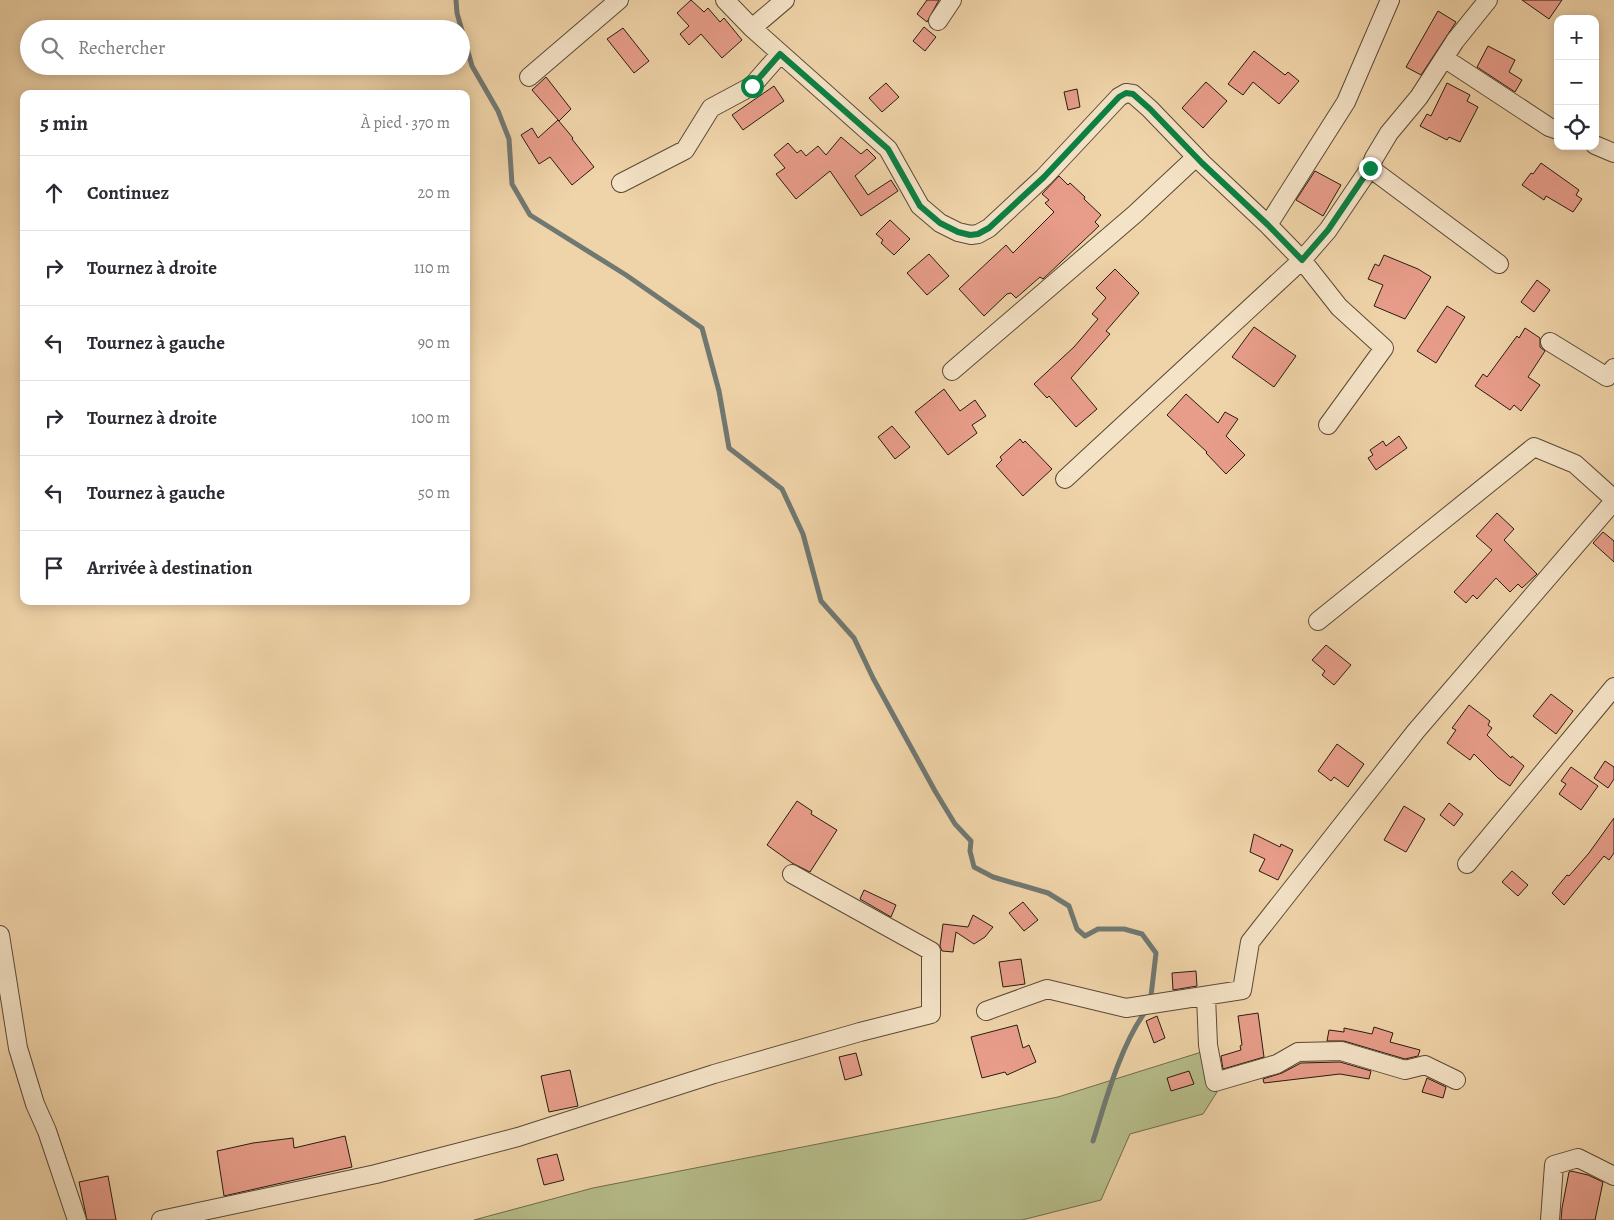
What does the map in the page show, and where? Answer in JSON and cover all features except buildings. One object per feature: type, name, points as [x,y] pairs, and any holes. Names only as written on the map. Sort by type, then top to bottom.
[{"type":"street","points":[[529,77],[619,0]]},
{"type":"street","points":[[725,0],[780,54],[888,149],[920,206],[940,223],[958,232],[970,235],[978,234],[989,228],[1044,177],[1119,97],[1126,93],[1133,94],[1150,109],[1196,158],[1268,225],[1302,260],[1339,307],[1384,348],[1328,425]]},
{"type":"street","points":[[752,28],[785,0]]},
{"type":"street","points":[[938,21],[952,0]]},
{"type":"street","points":[[1268,225],[1346,102],[1390,0]]},
{"type":"street","points":[[1065,479],[1302,260],[1328,230],[1370,168],[1389,133],[1419,98],[1455,41],[1488,0]]},
{"type":"street","points":[[621,182],[685,150],[711,108],[752,86],[780,54]]},
{"type":"street","points":[[1444,58],[1554,129]]},
{"type":"street","points":[[1599,147],[1614,153]]},
{"type":"street","points":[[952,371],[1135,214],[1196,158]]},
{"type":"street","points":[[1370,168],[1499,264]]},
{"type":"street","points":[[1550,342],[1607,377],[1614,368]]},
{"type":"street","points":[[986,1011],[1047,989],[1126,1008],[1242,990],[1250,942],[1416,731],[1614,500],[1575,464],[1534,447],[1318,621]]},
{"type":"street","points":[[1467,864],[1614,687]]},
{"type":"street","points":[[161,1220],[376,1174],[518,1137],[714,1074],[931,1014],[931,951],[792,874]]},
{"type":"street","points":[[0,935],[18,1048],[35,1104],[47,1131],[76,1220]]},
{"type":"street","points":[[1206,996],[1208,1045],[1215,1082],[1277,1064],[1298,1052],[1341,1051],[1404,1070],[1425,1065],[1456,1080]]},
{"type":"street","points":[[1550,1220],[1554,1165],[1578,1158],[1614,1176]]},
{"type":"green space","points":[[1208,1050],[1217,1092],[1203,1114],[1130,1134],[1101,1200],[1022,1220],[474,1220],[593,1188],[1058,1097]]},
{"type":"waterway","points":[[456,0],[459,20]]},
{"type":"waterway","points":[[470,59],[472,66],[498,111],[509,139],[512,184],[530,215],[626,275],[702,328],[719,391],[729,448],[782,489],[803,534],[821,601],[854,638],[873,678],[935,791],[955,824],[971,841],[970,851],[974,867],[993,877],[1048,893],[1069,906],[1077,929],[1085,936],[1098,929],[1124,929],[1142,934],[1156,953],[1151,996]]},
{"type":"waterway","points":[[1093,1141],[1121,1057],[1145,1012]]},
{"type":"route","points":[[752,86],[780,54],[888,149],[920,206],[940,223],[958,232],[970,235],[978,234],[989,228],[1044,177],[1119,97],[1126,93],[1133,94],[1150,109],[1202,163],[1302,260],[1328,230],[1370,168]]}]
